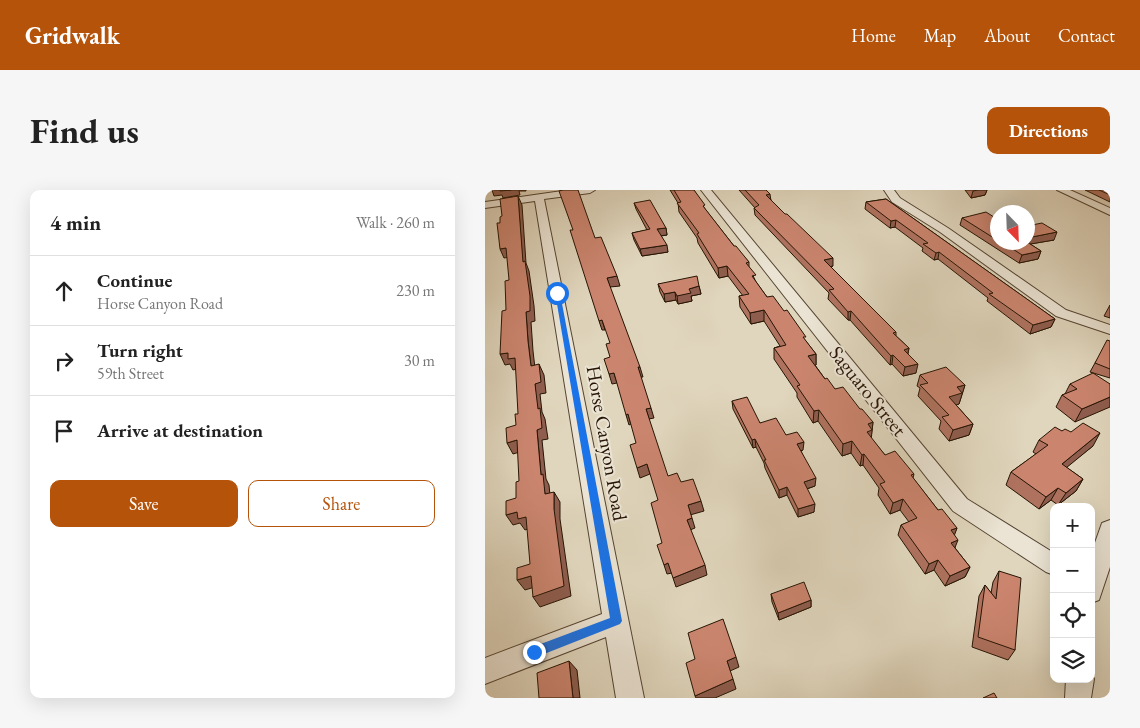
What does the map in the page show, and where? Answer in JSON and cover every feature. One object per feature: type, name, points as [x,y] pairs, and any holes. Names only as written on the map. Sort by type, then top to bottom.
[{"type":"street","points":[[485,205],[590,190]]},
{"type":"street","name":"Saguaro Street","points":[[707,190],[960,505],[1050,562]]},
{"type":"street","points":[[889,190],[897,200],[944,230],[1061,313],[1110,330]]},
{"type":"street","points":[[1062,190],[1110,212]]},
{"type":"street","name":"Horse Canyon Road","points":[[539,197],[630,698]]},
{"type":"street","points":[[1095,577],[1110,529]]},
{"type":"street","points":[[485,671],[616,621]]},
{"type":"building","points":[[578,190],[595,238],[601,237],[617,276],[607,278],[640,367],[638,367],[651,408],[646,409],[668,476],[677,473],[681,482],[693,479],[701,501],[688,505],[692,518],[687,520],[705,565],[673,578],[668,563],[664,565],[657,545],[662,543],[651,503],[658,500],[647,464],[637,468],[630,445],[636,443],[628,414],[626,415],[614,373],[609,374],[604,359],[610,357],[606,344],[610,343],[602,320],[599,321],[570,230],[573,230],[559,191]]},
{"type":"building","points":[[674,190],[694,190],[705,205],[703,206],[749,262],[746,263],[756,275],[752,276],[767,297],[773,296],[784,311],[787,310],[806,337],[803,337],[816,354],[808,356],[825,379],[827,378],[835,389],[843,387],[873,422],[868,424],[872,430],[867,432],[885,455],[895,451],[914,474],[911,475],[938,510],[942,509],[957,528],[951,530],[958,540],[951,543],[970,567],[950,576],[938,560],[929,564],[901,525],[917,518],[903,499],[893,503],[880,484],[885,482],[864,454],[862,455],[852,441],[843,444],[819,410],[814,411],[797,386],[800,385],[774,348],[786,345],[764,310],[750,313],[739,296],[749,294],[727,266],[718,268],[697,234],[699,233],[677,203],[681,202]]},
{"type":"building","points":[[745,190],[766,190],[770,194],[766,195],[833,258],[824,260],[896,332],[893,333],[909,348],[904,350],[918,364],[905,367],[893,355],[891,356],[851,311],[848,312],[829,290],[834,289],[754,208],[759,205]]},
{"type":"building","points":[[1099,190],[1110,190],[1110,195]]},
{"type":"building","points":[[518,196],[523,262],[525,261],[530,296],[530,311],[526,312],[531,366],[539,364],[541,382],[535,384],[542,428],[537,430],[541,475],[543,474],[545,494],[554,492],[554,509],[564,586],[533,597],[531,576],[517,580],[517,568],[530,564],[526,517],[518,519],[517,512],[506,515],[506,501],[516,498],[516,482],[519,481],[517,440],[507,443],[506,428],[516,425],[515,414],[518,414],[515,358],[508,359],[508,353],[500,354],[502,311],[506,310],[505,281],[509,280],[506,248],[500,249],[497,223],[500,223],[500,217],[502,216],[500,199]]},
{"type":"building","points":[[886,199],[1055,319],[1033,325],[989,294],[993,293],[939,252],[936,253],[923,244],[928,243],[896,220],[891,221],[866,202]]},
{"type":"building","points":[[650,200],[666,228],[657,229],[667,245],[640,249],[632,233],[650,229],[634,203]]},
{"type":"building","points":[[986,212],[990,215],[990,236],[962,218]]},
{"type":"building","points":[[1042,223],[1057,232],[1035,236],[1035,224]]},
{"type":"building","points":[[1035,247],[1041,251],[1022,255],[1014,250],[1035,250]]},
{"type":"building","points":[[697,276],[699,286],[689,289],[691,293],[677,296],[675,292],[664,294],[658,284]]},
{"type":"building","points":[[1107,340],[1110,341],[1110,369],[1095,363]]},
{"type":"building","points":[[946,367],[965,385],[957,387],[962,393],[949,397],[973,424],[953,430],[942,417],[949,415],[920,385],[928,383],[920,375]]},
{"type":"building","points":[[1093,373],[1110,384],[1110,397],[1082,409],[1062,395],[1077,389],[1070,384]]},
{"type":"building","points":[[747,397],[760,423],[776,418],[786,435],[797,432],[804,442],[797,444],[816,478],[804,482],[815,504],[798,509],[787,487],[779,490],[755,439],[752,440],[732,401]]},
{"type":"building","points":[[1083,423],[1100,433],[1062,464],[1083,479],[1066,493],[1058,488],[1046,497],[1011,472],[1048,445],[1039,440],[1055,427],[1062,431],[1065,429],[1071,432]]},
{"type":"building","points":[[999,571],[1021,578],[1015,650],[978,637],[985,585],[996,599]]},
{"type":"building","points":[[804,582],[811,600],[778,613],[771,594]]},
{"type":"building","points":[[723,619],[736,657],[727,661],[733,679],[695,696],[686,663],[695,659],[688,633]]},
{"type":"building","points":[[569,661],[573,698],[539,698],[537,673]]},
{"type":"building","points":[[994,693],[997,698],[983,698]]},
{"type":"route","points":[[534,652],[616,621],[557,293]]}]
